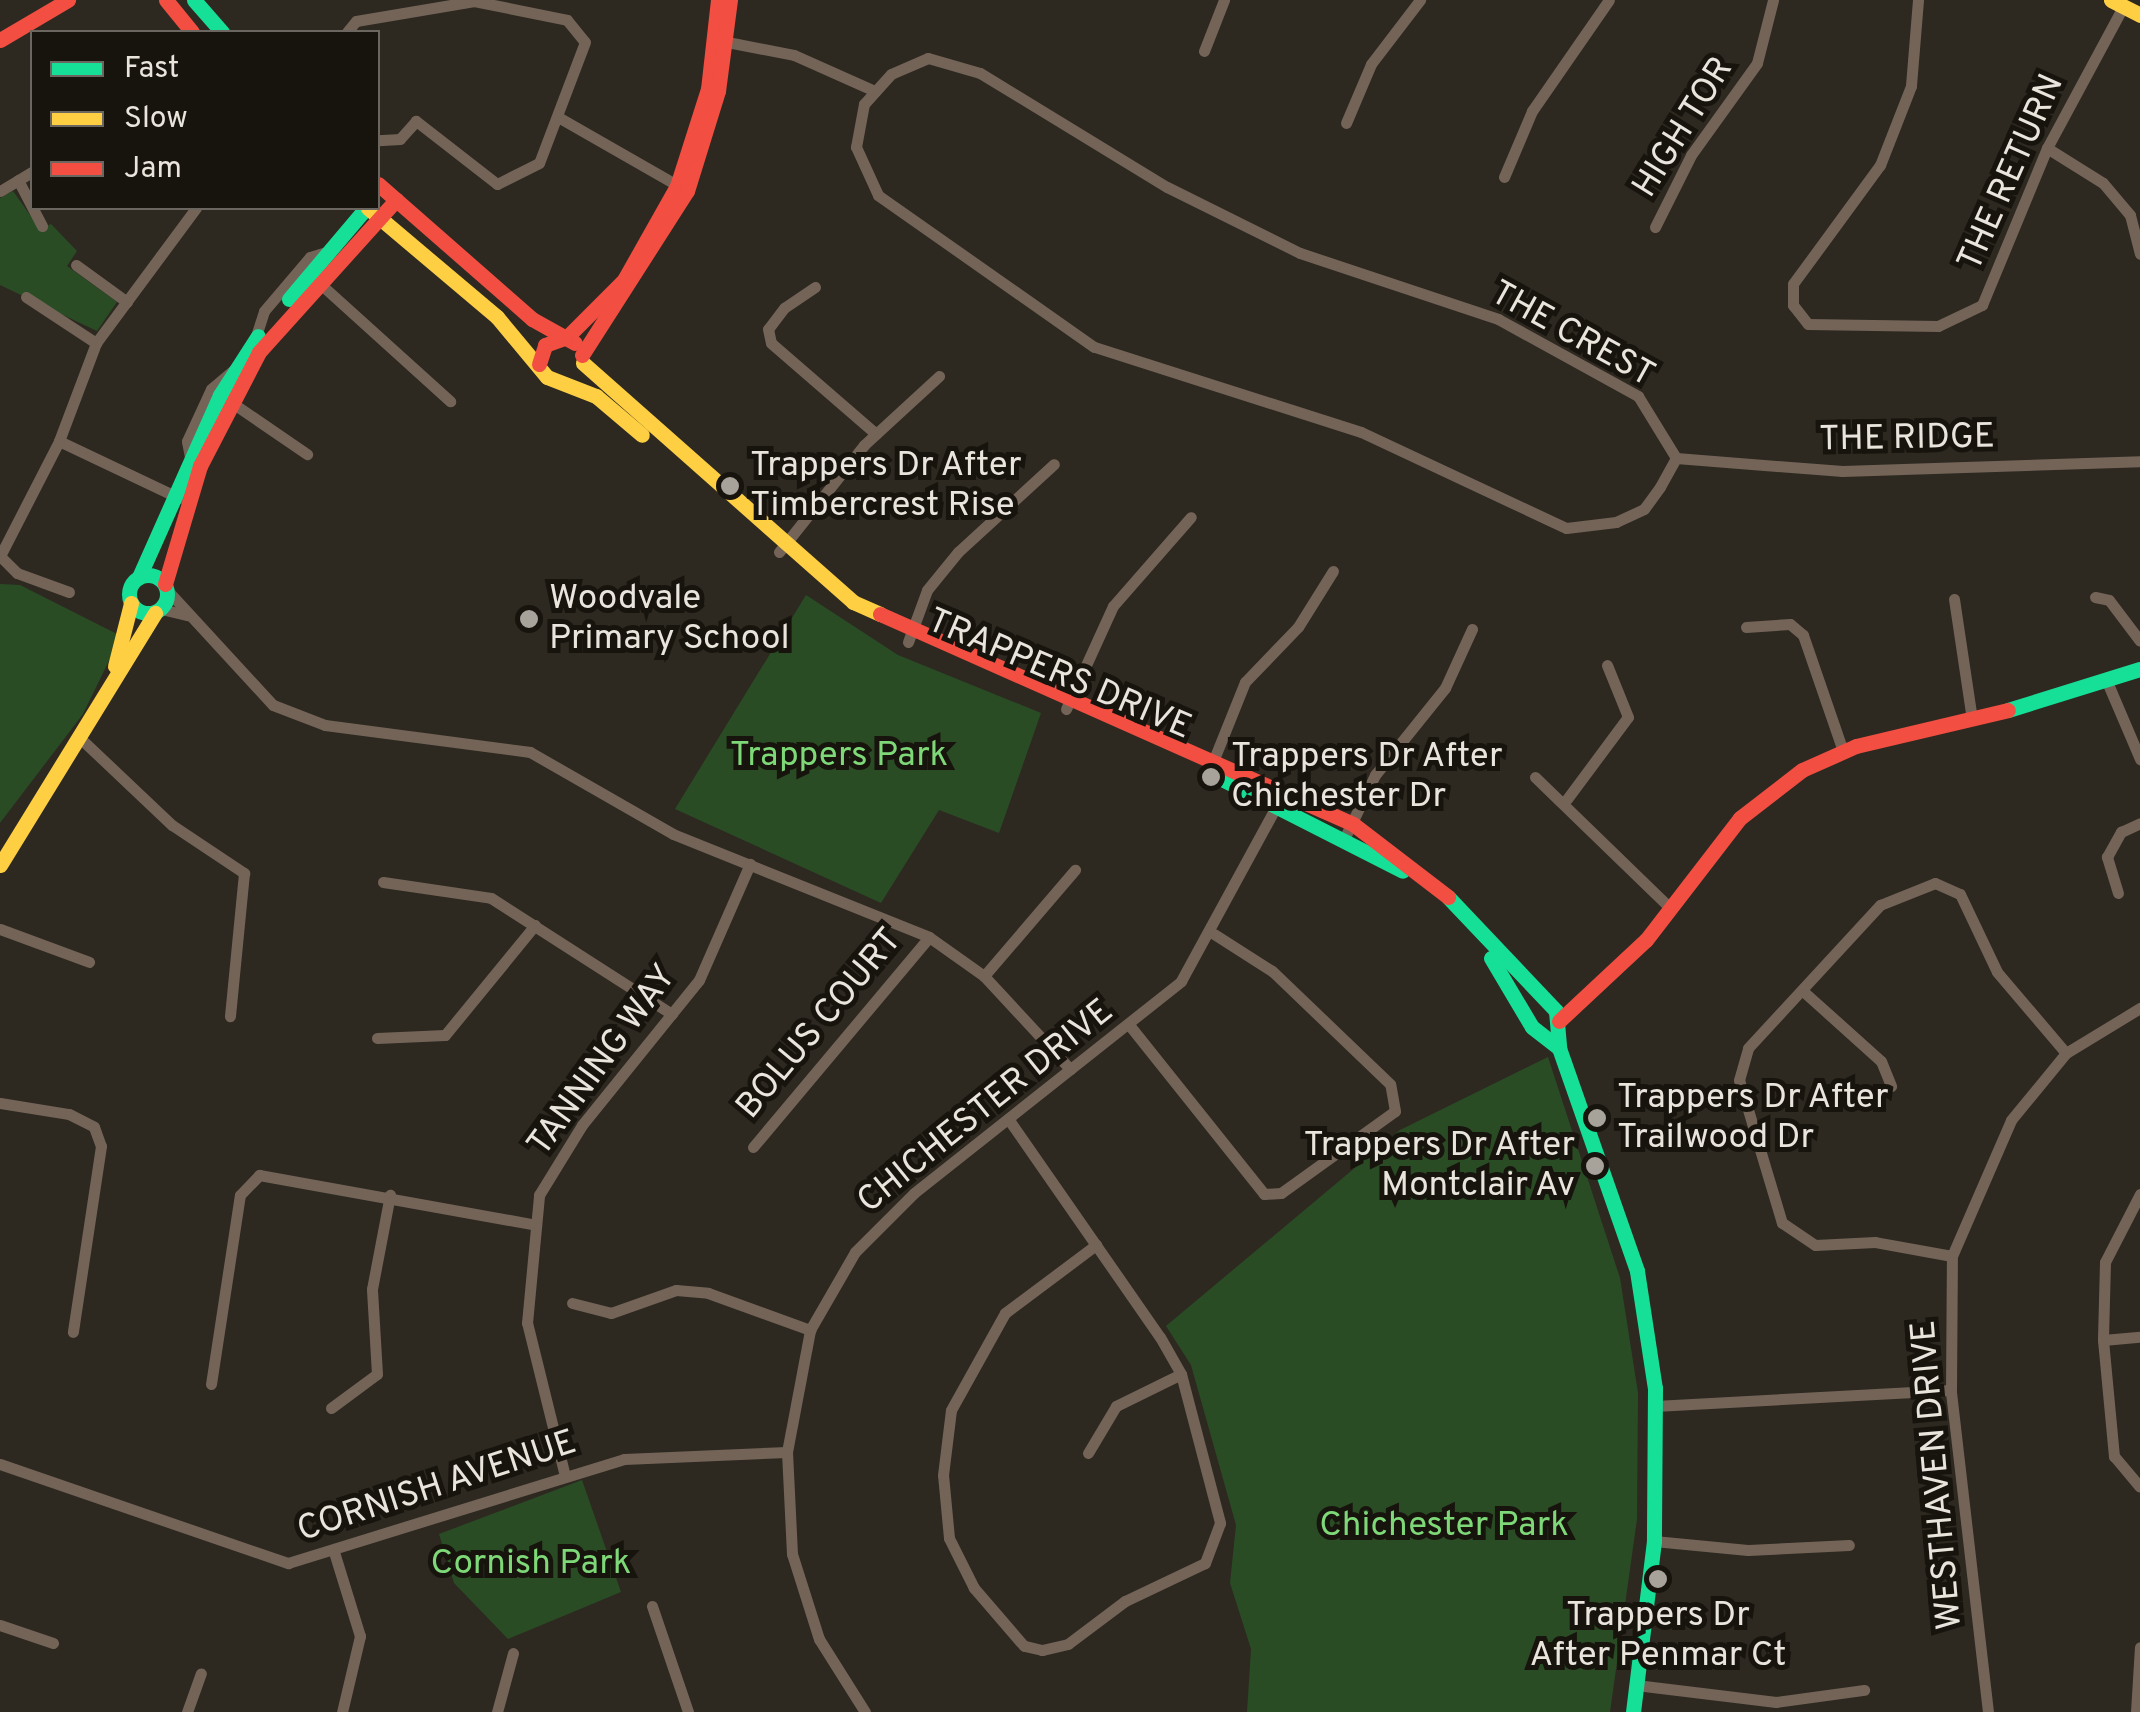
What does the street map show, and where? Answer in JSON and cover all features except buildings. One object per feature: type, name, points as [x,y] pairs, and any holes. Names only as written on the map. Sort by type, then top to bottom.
[{"type":"main road","points":[[0,32],[52,0]]},
{"type":"main road","points":[[0,40],[68,0]]},
{"type":"main road","points":[[166,0],[190,30]]},
{"type":"main road","points":[[194,0],[220,30]]},
{"type":"main road","points":[[718,0],[723,40]]},
{"type":"main road","points":[[560,382],[582,359],[682,188],[723,40],[730,0]]},
{"type":"main road","points":[[2117,3],[2140,15]]},
{"type":"main road","points":[[371,211],[539,364],[545,344],[565,338],[624,280],[682,188]]},
{"type":"main road","points":[[384,192],[565,338]]},
{"type":"main road","points":[[0,866],[158,611],[190,457],[225,398],[334,246],[371,211]]},
{"type":"main road","points":[[104,698],[139,577],[183,500],[235,368],[256,339],[371,211]]},
{"type":"main road","name":"TRAPPERS DRIVE","points":[[565,338],[582,359],[850,610],[1349,829],[1446,894],[1553,1017],[1560,1048],[1637,1271],[1654,1406],[1654,1541],[1633,1712]]},
{"type":"main road","name":"TRAPPERS DRIVE","points":[[539,364],[560,382],[596,396],[782,549]]},
{"type":"main road","points":[[139,577],[166,587]]},
{"type":"main road","points":[[131,602],[158,611]]},
{"type":"main road","points":[[1553,1017],[1646,940],[1740,818],[1842,751],[2108,684],[2140,669]]},
{"type":"main road","name":"TRAPPERS DRIVE","points":[[1349,829],[1439,902],[1531,1016],[1553,1017]]},
{"type":"street","points":[[1204,51],[1224,0]]},
{"type":"street","points":[[1346,122],[1371,64],[1420,0]]},
{"type":"street","points":[[1504,177],[1532,110],[1610,0]]},
{"type":"street","name":"HIGH TOR","points":[[1655,227],[1691,155],[1749,79],[1774,0]]},
{"type":"street","name":"THE RETURN","points":[[1918,0],[1911,86],[1887,147],[1793,284],[1793,305],[1808,324],[1960,322],[1982,305],[2046,148],[2117,3]]},
{"type":"street","points":[[349,30],[356,21],[474,1],[567,20],[586,42],[539,163],[498,184],[416,122],[400,139],[380,140]]},
{"type":"street","points":[[723,40],[794,55],[875,91],[856,146],[878,195],[1094,347],[1361,432],[1566,528],[1644,509],[1676,458]]},
{"type":"street","name":"THE CREST","points":[[875,91],[928,58],[980,73],[1167,187],[1300,253],[1498,318],[1638,396],[1676,458]]},
{"type":"street","points":[[558,117],[682,188]]},
{"type":"street","points":[[2046,148],[2103,183],[2130,215],[2140,254]]},
{"type":"street","points":[[0,191],[30,173]]},
{"type":"street","points":[[18,180],[30,203]]},
{"type":"street","points":[[34,210],[42,226]]},
{"type":"street","points":[[70,592],[17,573],[0,556],[59,441],[96,343],[195,210]]},
{"type":"street","points":[[256,339],[257,320],[289,280],[334,246]]},
{"type":"street","points":[[76,265],[127,302]]},
{"type":"street","points":[[314,278],[450,401]]},
{"type":"street","points":[[814,287],[768,329],[771,343],[876,434]]},
{"type":"street","points":[[26,298],[96,343]]},
{"type":"street","points":[[190,457],[186,442],[211,389],[235,368]]},
{"type":"street","points":[[782,549],[876,434],[939,376]]},
{"type":"street","points":[[225,398],[308,454]]},
{"type":"street","points":[[59,441],[183,500]]},
{"type":"street","name":"THE RIDGE","points":[[1676,458],[1842,470],[2140,461]]},
{"type":"street","points":[[910,637],[927,590],[958,552],[1054,464]]},
{"type":"street","points":[[1068,706],[1113,606],[1191,517]]},
{"type":"street","points":[[1210,768],[1246,682],[1298,627],[1333,571]]},
{"type":"street","points":[[166,587],[261,695],[287,712],[530,752],[672,834],[929,937],[984,976],[1070,1069]]},
{"type":"street","points":[[2096,597],[2109,600],[2140,642]]},
{"type":"street","points":[[1954,599],[1972,719]]},
{"type":"street","points":[[158,611],[192,616]]},
{"type":"street","points":[[1746,627],[1790,624],[1803,635],[1842,751]]},
{"type":"street","points":[[1349,829],[1374,775],[1445,688],[1472,629]]},
{"type":"street","points":[[1567,799],[1628,716],[1607,665]]},
{"type":"street","points":[[2108,684],[2140,759]]},
{"type":"street","points":[[81,739],[172,825],[244,874],[230,1016]]},
{"type":"street","points":[[1536,777],[1567,799],[1670,908]]},
{"type":"street","name":"CHICHESTER DRIVE","points":[[865,1712],[805,1606],[787,1452],[810,1330],[856,1252],[914,1193],[1130,1026],[1181,981],[1214,934],[1280,798]]},
{"type":"street","points":[[2118,893],[2106,857],[2121,832],[2140,823]]},
{"type":"street","name":"TANNING WAY","points":[[564,1472],[527,1324],[530,1224],[582,1125],[699,980],[750,864]]},
{"type":"street","points":[[984,976],[1075,870]]},
{"type":"street","points":[[383,882],[458,889],[535,925],[672,1014]]},
{"type":"street","points":[[1952,1256],[1874,1242],[1815,1245],[1782,1222],[1739,1080],[1748,1048],[1880,906],[1936,883],[1960,894],[1997,972],[2066,1053]]},
{"type":"street","points":[[377,1038],[445,1036],[535,925]]},
{"type":"street","points":[[0,929],[90,962]]},
{"type":"street","points":[[1130,1026],[1264,1194],[1281,1194],[1395,1111],[1390,1084],[1272,971],[1214,934]]},
{"type":"street","name":"BOLUS COURT","points":[[753,1147],[929,937]]},
{"type":"street","points":[[1804,992],[1881,1061],[1891,1086]]},
{"type":"street","name":"WESTHAVEN DRIVE","points":[[1988,1712],[1951,1390],[1952,1256],[2010,1120],[2066,1053],[2140,1008]]},
{"type":"street","points":[[0,1102],[69,1114],[94,1126],[101,1146],[73,1332]]},
{"type":"street","points":[[1009,1120],[1096,1246],[1181,1374],[1218,1545],[1205,1563],[1124,1602],[1068,1644],[1024,1646],[974,1588],[949,1538],[942,1475],[951,1410],[1005,1312],[1096,1246]]},
{"type":"street","points":[[211,1384],[240,1196],[250,1181],[288,1174],[530,1224]]},
{"type":"street","points":[[2140,1194],[2105,1262],[2103,1340],[2114,1456],[2140,1487]]},
{"type":"street","points":[[331,1408],[378,1374],[372,1289],[390,1195]]},
{"type":"street","points":[[572,1303],[611,1314],[676,1290],[708,1293],[810,1330]]},
{"type":"street","points":[[2103,1340],[2140,1337]]},
{"type":"street","points":[[1088,1453],[1116,1406],[1181,1374]]},
{"type":"street","points":[[1654,1406],[1951,1390]]},
{"type":"street","name":"CORNISH AVENUE","points":[[0,1464],[249,1556],[288,1563],[334,1552],[564,1472],[696,1451],[787,1452]]},
{"type":"street","points":[[1654,1541],[1748,1550],[1849,1545]]},
{"type":"street","points":[[334,1552],[360,1636],[342,1712]]},
{"type":"street","points":[[652,1606],[688,1712]]},
{"type":"street","points":[[0,1626],[54,1643]]},
{"type":"street","points":[[2136,1712],[2140,1647]]},
{"type":"street","points":[[497,1712],[513,1653]]},
{"type":"street","points":[[187,1712],[201,1672]]},
{"type":"street","points":[[1636,1686],[1777,1707],[1864,1690]]},
{"type":"green space","points":[[13,191],[40,229],[51,224],[77,251],[67,266],[117,302],[97,331],[0,285],[0,198]]},
{"type":"green space","points":[[0,584],[20,585],[121,636],[83,714],[0,823]]},
{"type":"green space","name":"Trappers Park","points":[[806,595],[898,655],[1041,713],[999,833],[939,810],[881,903],[675,809]]},
{"type":"green space","name":"Chichester Park","points":[[1548,1057],[1620,1278],[1638,1393],[1637,1519],[1610,1712],[1247,1712],[1251,1649],[1230,1583],[1236,1525],[1191,1365],[1166,1326],[1400,1130]]},
{"type":"green space","name":"Cornish Park","points":[[582,1480],[621,1592],[508,1639],[454,1583],[439,1534]]},
{"type":"traffic: fast","points":[[194,0],[220,30]]},
{"type":"traffic: fast","points":[[289,299],[364,210]]},
{"type":"traffic: fast","points":[[139,577],[220,395],[258,336]]},
{"type":"traffic: fast","points":[[148,575],[162,580],[167,594],[162,608],[148,613],[134,608],[129,594],[134,580],[148,575]]},
{"type":"traffic: fast","points":[[2008,710],[2140,669]]},
{"type":"traffic: fast","points":[[1210,773],[1403,871]]},
{"type":"traffic: fast","points":[[1448,897],[1556,1011],[1559,1048],[1637,1271],[1655,1388],[1654,1541],[1633,1712]]},
{"type":"traffic: fast","points":[[1491,958],[1532,1027],[1559,1048]]},
{"type":"traffic: slow","points":[[2111,0],[2140,15]]},
{"type":"traffic: slow","points":[[370,210],[497,317],[547,377],[596,396],[642,435]]},
{"type":"traffic: slow","points":[[583,363],[853,602],[880,614]]},
{"type":"traffic: slow","points":[[115,666],[131,603]]},
{"type":"traffic: slow","points":[[0,865],[155,613]]},
{"type":"traffic: jam","points":[[0,40],[68,0]]},
{"type":"traffic: jam","points":[[166,0],[190,30]]},
{"type":"traffic: jam","points":[[566,338],[624,280],[677,186],[708,89],[718,0]]},
{"type":"traffic: jam","points":[[582,355],[687,191],[718,91],[730,0]]},
{"type":"traffic: jam","points":[[380,186],[532,319],[575,343]]},
{"type":"traffic: jam","points":[[165,584],[200,466],[259,352],[396,200]]},
{"type":"traffic: jam","points":[[539,364],[545,345],[564,338]]},
{"type":"traffic: jam","points":[[880,614],[1353,824],[1448,897]]},
{"type":"traffic: jam","points":[[1559,1021],[1646,940],[1740,818],[1802,770],[1856,746],[2008,710]]},
{"type":"place","name":"Trappers Dr After Timbercrest Rise","points":[[730,486]]},
{"type":"place","name":"Woodvale Primary School","points":[[529,619]]},
{"type":"place","name":"Trappers Dr After Chichester Dr","points":[[1211,777]]},
{"type":"place","name":"Trappers Dr After Trailwood Dr","points":[[1597,1118]]},
{"type":"place","name":"Trappers Dr After Montclair Av","points":[[1595,1166]]},
{"type":"place","name":"Trappers Dr After Penmar Ct","points":[[1658,1579]]}]
